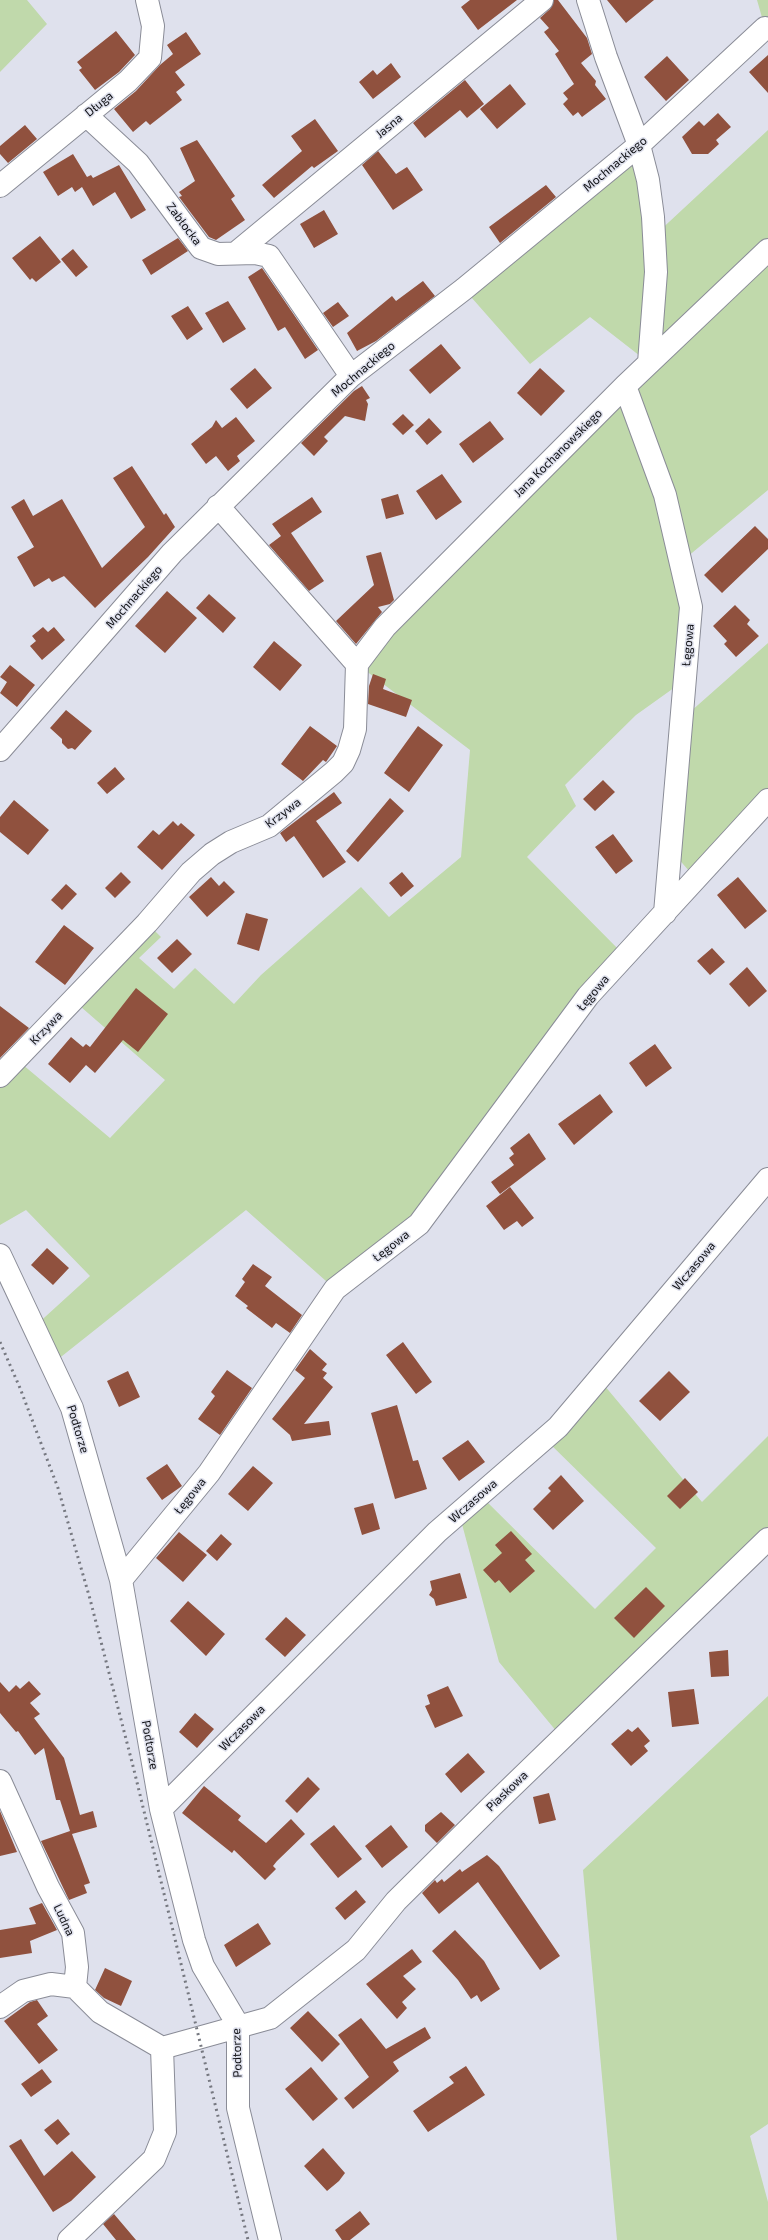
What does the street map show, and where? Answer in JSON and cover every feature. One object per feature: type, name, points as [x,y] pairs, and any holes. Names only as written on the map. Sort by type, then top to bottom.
[{"type":"street","name":"Długa","points":[[0,186],[128,81],[150,58],[153,26],[147,0]]},
{"type":"street","name":"Jasna","points":[[236,253],[542,0]]},
{"type":"street","points":[[588,0],[606,57],[639,145],[648,180],[653,217],[656,272],[649,363]]},
{"type":"street","name":"Mochnackiego","points":[[0,750],[172,553],[351,376],[464,289],[639,145],[765,28]]},
{"type":"street","name":"Zabłocka","points":[[86,115],[138,164],[201,248],[218,254],[236,253],[270,256],[351,376]]},
{"type":"street","name":"Jana Kochanowskiego","points":[[357,664],[385,627],[625,386],[768,250]]},
{"type":"street","name":"Łęgowa","points":[[625,386],[665,495],[691,607],[665,912]]},
{"type":"street","points":[[218,506],[357,664]]},
{"type":"street","name":"Krzywa","points":[[0,1076],[147,923],[191,872],[212,854],[231,842],[269,826],[343,763],[349,750],[355,729],[357,664]]},
{"type":"street","name":"Łęgowa","points":[[121,1580],[209,1473],[335,1289],[419,1224],[588,996],[768,800]]},
{"type":"street","name":"Wczasowa","points":[[161,1809],[437,1532],[558,1427],[768,1179]]},
{"type":"street","name":"Podtorze","points":[[0,1255],[72,1408],[121,1580],[161,1809],[194,1940],[203,1966],[238,2025],[238,2108],[270,2240]]},
{"type":"street","name":"Piaskowa","points":[[238,2025],[270,2018],[356,1950],[396,1901],[483,1814],[768,1539]]},
{"type":"street","name":"Ludna","points":[[0,1781],[48,1887],[73,1933],[77,1967],[75,1986]]},
{"type":"street","points":[[0,2007],[23,1991],[51,1984],[75,1986],[100,2012],[162,2048],[238,2025]]},
{"type":"street","points":[[69,2240],[154,2159],[165,2132],[162,2048]]},
{"type":"green space","points":[[0,0],[27,0],[47,24],[0,72]]},
{"type":"green space","points":[[757,0],[768,0],[768,25],[765,28]]},
{"type":"green space","points":[[768,130],[768,490],[681,562],[685,680],[636,715],[565,785],[576,806],[527,857],[625,956],[419,1224],[335,1289],[246,1210],[52,1364],[34,1327],[90,1276],[26,1210],[0,1225],[0,1076],[16,1059],[110,1138],[165,1080],[73,1000],[147,923],[161,937],[139,958],[174,989],[195,968],[234,1004],[261,975],[361,887],[389,917],[461,857],[470,750],[357,664],[649,363],[590,317],[530,364],[464,289],[637,138],[655,235]]},
{"type":"green space","points":[[768,643],[768,800],[696,879],[670,849],[681,720]]},
{"type":"green space","points":[[599,1379],[702,1502],[768,1436],[768,1539],[562,1738],[499,1662],[459,1513],[480,1495],[595,1609],[656,1548],[545,1439]]},
{"type":"green space","points":[[768,1696],[768,2124],[750,2136],[768,2202],[768,2240],[617,2240],[583,1870]]},
{"type":"building","points":[[470,0],[517,0],[478,30],[461,7]]},
{"type":"building","points":[[554,0],[558,0],[587,38],[592,54],[581,63],[596,81],[595,85],[606,99],[582,117],[578,112],[573,116],[563,104],[568,99],[563,93],[574,84],[555,54],[559,51],[544,32],[549,28],[540,18],[550,9]]},
{"type":"building","points":[[607,0],[654,0],[626,23]]},
{"type":"building","points":[[116,31],[135,55],[119,72],[95,90],[79,70],[82,68],[77,62]]},
{"type":"building","points":[[186,32],[201,54],[175,72],[185,85],[176,92],[182,100],[150,125],[146,121],[133,132],[114,109],[136,91],[160,65],[173,54],[167,45]]},
{"type":"building","points":[[768,55],[768,93],[749,72]]},
{"type":"building","points":[[667,56],[689,80],[666,101],[644,77]]},
{"type":"building","points":[[391,63],[401,77],[373,99],[359,82],[373,70],[377,75]]},
{"type":"building","points":[[465,80],[484,104],[467,118],[460,110],[425,138],[413,123]]},
{"type":"building","points":[[510,84],[526,104],[497,129],[480,109]]},
{"type":"building","points":[[718,113],[731,127],[716,140],[719,144],[708,154],[692,154],[682,137],[699,121],[704,126]]},
{"type":"building","points":[[315,119],[338,151],[314,168],[312,166],[274,198],[262,185],[302,151],[291,136]]},
{"type":"building","points":[[25,125],[37,139],[8,163],[0,154],[0,146]]},
{"type":"building","points":[[197,140],[235,196],[231,199],[245,220],[216,240],[209,237],[179,197],[182,196],[179,192],[195,181],[180,148]]},
{"type":"building","points":[[378,151],[396,174],[407,167],[423,190],[393,210],[362,165]]},
{"type":"building","points":[[73,154],[87,177],[91,175],[93,178],[119,165],[146,210],[131,219],[115,192],[93,206],[82,187],[75,192],[72,187],[58,196],[43,172]]},
{"type":"building","points":[[546,185],[556,197],[500,243],[489,227]]},
{"type":"building","points":[[324,210],[338,234],[314,248],[300,224]]},
{"type":"building","points":[[40,236],[61,262],[36,282],[32,278],[30,280],[12,258]]},
{"type":"building","points":[[178,238],[188,251],[151,275],[142,260]]},
{"type":"building","points":[[73,249],[88,267],[76,277],[61,259]]},
{"type":"building","points":[[262,268],[318,350],[305,359],[285,327],[278,331],[248,277]]},
{"type":"building","points":[[423,281],[435,296],[376,341],[357,351],[347,333],[392,296],[396,301]]},
{"type":"building","points":[[228,301],[246,329],[223,343],[205,313]]},
{"type":"building","points":[[338,302],[349,316],[333,327],[323,313]]},
{"type":"building","points":[[188,306],[203,329],[187,340],[171,316]]},
{"type":"building","points":[[441,344],[461,368],[430,394],[409,370]]},
{"type":"building","points":[[255,368],[272,388],[247,409],[230,389]]},
{"type":"building","points":[[540,368],[565,391],[541,416],[517,393]]},
{"type":"building","points":[[362,386],[370,398],[366,400],[368,404],[365,421],[345,416],[324,437],[328,441],[314,456],[301,443],[354,391]]},
{"type":"building","points":[[403,414],[414,425],[403,435],[392,424]]},
{"type":"building","points":[[236,417],[255,441],[237,456],[240,461],[228,471],[216,456],[206,464],[191,444],[212,427],[216,420],[222,428]]},
{"type":"building","points":[[429,418],[442,432],[427,445],[415,431]]},
{"type":"building","points":[[490,421],[504,439],[473,463],[459,444]]},
{"type":"building","points":[[132,466],[164,515],[166,513],[175,527],[148,557],[95,608],[64,576],[52,582],[49,578],[34,587],[17,557],[34,547],[11,507],[24,499],[33,516],[62,499],[102,568],[145,527],[113,478]]},
{"type":"building","points":[[442,474],[462,502],[436,520],[416,491]]},
{"type":"building","points":[[398,494],[404,514],[386,519],[381,499]]},
{"type":"building","points":[[312,497],[322,512],[291,533],[324,581],[309,591],[269,545],[281,536],[272,524]]},
{"type":"building","points":[[755,526],[768,539],[768,549],[722,593],[704,575]]},
{"type":"building","points":[[381,552],[394,600],[390,604],[378,607],[382,612],[356,644],[336,621],[374,585],[366,556]]},
{"type":"building","points":[[167,591],[197,618],[165,653],[135,626]]},
{"type":"building","points":[[209,594],[236,618],[223,633],[196,608]]},
{"type":"building","points":[[735,605],[750,620],[747,624],[759,636],[736,657],[724,644],[727,641],[713,626]]},
{"type":"building","points":[[43,627],[48,632],[54,627],[65,640],[42,660],[30,646],[36,641],[32,636]]},
{"type":"building","points":[[274,641],[302,665],[280,691],[253,667]]},
{"type":"building","points":[[10,665],[35,685],[17,707],[0,693],[7,682],[0,677]]},
{"type":"building","points":[[373,674],[386,679],[383,689],[412,700],[406,717],[368,704],[369,686]]},
{"type":"building","points":[[66,710],[92,731],[75,750],[72,748],[68,749],[62,743],[62,739],[50,728]]},
{"type":"building","points":[[310,726],[337,746],[326,762],[323,760],[303,781],[281,764]]},
{"type":"building","points":[[418,726],[443,745],[409,792],[384,773]]},
{"type":"building","points":[[115,767],[125,779],[107,794],[97,783]]},
{"type":"building","points":[[603,780],[615,792],[595,811],[583,799]]},
{"type":"building","points":[[334,792],[342,803],[316,821],[346,862],[323,878],[294,836],[286,842],[280,833]]},
{"type":"building","points":[[390,798],[404,811],[358,862],[346,851]]},
{"type":"building","points":[[14,800],[49,830],[28,855],[0,832],[0,817]]},
{"type":"building","points":[[173,821],[178,826],[181,823],[195,835],[162,870],[137,847],[153,830],[159,835]]},
{"type":"building","points":[[613,834],[633,861],[616,874],[595,847]]},
{"type":"building","points":[[121,872],[131,882],[115,898],[105,888]]},
{"type":"building","points":[[402,872],[414,886],[401,897],[389,883]]},
{"type":"building","points":[[211,877],[219,886],[224,881],[235,892],[207,917],[189,897]]},
{"type":"building","points":[[738,877],[767,911],[745,929],[717,895]]},
{"type":"building","points":[[66,884],[77,894],[62,910],[51,900]]},
{"type":"building","points":[[246,913],[268,919],[259,951],[237,944]]},
{"type":"building","points":[[64,925],[94,948],[65,985],[35,962]]},
{"type":"building","points":[[177,939],[192,954],[172,973],[157,958]]},
{"type":"building","points":[[712,948],[725,962],[710,975],[697,961]]},
{"type":"building","points":[[747,967],[767,991],[749,1007],[729,984]]},
{"type":"building","points":[[136,988],[168,1014],[138,1052],[123,1040],[95,1073],[86,1065],[70,1083],[48,1064],[71,1037],[83,1047],[86,1044],[90,1047]]},
{"type":"building","points":[[0,1006],[29,1028],[0,1058]]},
{"type":"building","points":[[655,1044],[672,1068],[646,1087],[629,1063]]},
{"type":"building","points":[[600,1094],[613,1112],[574,1145],[558,1124]]},
{"type":"building","points":[[529,1133],[546,1159],[500,1194],[491,1182],[514,1165],[509,1158],[514,1154],[510,1148]]},
{"type":"building","points":[[510,1187],[534,1218],[522,1227],[517,1221],[504,1230],[486,1206]]},
{"type":"building","points":[[47,1248],[69,1268],[53,1285],[31,1265]]},
{"type":"building","points":[[253,1264],[272,1277],[265,1286],[302,1315],[290,1333],[276,1323],[272,1328],[246,1308],[248,1306],[235,1296],[245,1282],[242,1279]]},
{"type":"building","points":[[403,1342],[432,1382],[416,1394],[386,1355]]},
{"type":"building","points":[[310,1349],[327,1364],[322,1370],[327,1373],[323,1378],[333,1387],[304,1424],[329,1421],[331,1435],[292,1441],[290,1435],[272,1419],[305,1378],[295,1370]]},
{"type":"building","points":[[227,1370],[252,1388],[220,1435],[198,1419],[215,1396],[211,1392]]},
{"type":"building","points":[[128,1371],[140,1397],[119,1407],[107,1381]]},
{"type":"building","points":[[669,1371],[690,1392],[660,1421],[639,1401]]},
{"type":"building","points":[[397,1405],[413,1461],[418,1460],[427,1489],[395,1499],[371,1413]]},
{"type":"building","points":[[468,1440],[485,1462],[459,1481],[442,1458]]},
{"type":"building","points":[[167,1464],[182,1486],[162,1500],[146,1478]]},
{"type":"building","points":[[253,1466],[273,1483],[248,1511],[228,1494]]},
{"type":"building","points":[[561,1475],[584,1501],[553,1530],[533,1509],[551,1491],[548,1488]]},
{"type":"building","points":[[685,1478],[698,1492],[680,1509],[667,1496]]},
{"type":"building","points":[[373,1503],[380,1529],[362,1535],[354,1508]]},
{"type":"building","points":[[511,1531],[532,1554],[525,1560],[535,1571],[510,1593],[499,1580],[495,1583],[483,1570],[502,1553],[495,1545]]},
{"type":"building","points":[[179,1532],[207,1555],[183,1582],[156,1558]]},
{"type":"building","points":[[221,1534],[232,1544],[217,1561],[206,1551]]},
{"type":"building","points":[[460,1573],[467,1598],[436,1606],[434,1599],[429,1595],[432,1590],[430,1581]]},
{"type":"building","points":[[646,1587],[665,1606],[634,1638],[614,1618]]},
{"type":"building","points":[[188,1601],[225,1634],[206,1656],[170,1621]]},
{"type":"building","points":[[286,1617],[306,1635],[285,1657],[265,1639]]},
{"type":"building","points":[[728,1650],[729,1676],[711,1677],[709,1652]]},
{"type":"building","points":[[29,1681],[41,1694],[30,1703],[40,1714],[34,1718],[64,1758],[80,1815],[93,1811],[97,1827],[72,1834],[90,1883],[84,1885],[87,1893],[69,1900],[41,1841],[70,1831],[60,1800],[56,1800],[44,1748],[35,1755],[18,1731],[16,1732],[0,1713],[0,1682],[9,1692],[16,1685],[20,1689]]},
{"type":"building","points":[[448,1686],[463,1716],[435,1728],[425,1706],[430,1704],[427,1695]]},
{"type":"building","points":[[694,1689],[699,1724],[672,1727],[668,1692]]},
{"type":"building","points":[[195,1713],[214,1729],[197,1748],[179,1732]]},
{"type":"building","points":[[638,1727],[650,1741],[644,1746],[648,1751],[631,1766],[611,1744],[628,1729],[632,1732]]},
{"type":"building","points":[[468,1753],[485,1772],[461,1793],[445,1774]]},
{"type":"building","points":[[308,1777],[320,1789],[297,1813],[285,1801]]},
{"type":"building","points":[[204,1786],[241,1816],[238,1820],[266,1843],[291,1819],[305,1834],[277,1861],[273,1866],[276,1869],[265,1880],[234,1850],[232,1853],[182,1813]]},
{"type":"building","points":[[549,1793],[556,1820],[539,1824],[533,1797]]},
{"type":"building","points":[[0,1811],[17,1852],[0,1856]]},
{"type":"building","points":[[441,1812],[455,1825],[437,1843],[425,1831],[425,1825]]},
{"type":"building","points":[[334,1825],[362,1859],[338,1878],[310,1844]]},
{"type":"building","points":[[391,1825],[408,1847],[382,1868],[365,1846]]},
{"type":"building","points":[[487,1855],[499,1866],[560,1956],[540,1970],[478,1882],[439,1914],[422,1893],[435,1880],[437,1883],[442,1879],[444,1882],[460,1869],[462,1872]]},
{"type":"building","points":[[356,1890],[366,1902],[345,1920],[335,1908]]},
{"type":"building","points":[[42,1903],[57,1930],[30,1941],[32,1953],[0,1958],[0,1930],[36,1924],[29,1908]]},
{"type":"building","points":[[258,1923],[271,1944],[236,1967],[224,1945]]},
{"type":"building","points":[[455,1930],[484,1961],[500,1989],[481,2002],[477,1995],[471,1999],[458,1980],[432,1951]]},
{"type":"building","points":[[412,1949],[422,1962],[403,1976],[416,1989],[402,2002],[407,2008],[397,2019],[366,1984]]},
{"type":"building","points":[[105,1968],[132,1981],[121,2006],[104,1998],[95,1990]]},
{"type":"building","points":[[37,2000],[48,2016],[37,2024],[58,2050],[39,2064],[4,2021],[30,2002]]},
{"type":"building","points":[[308,2011],[340,2044],[322,2062],[290,2028]]},
{"type":"building","points":[[361,2018],[386,2049],[425,2027],[431,2038],[393,2062],[399,2071],[353,2109],[344,2098],[369,2077],[338,2035]]},
{"type":"building","points":[[466,2066],[485,2095],[428,2132],[413,2111],[454,2083],[449,2077]]},
{"type":"building","points":[[311,2067],[338,2099],[313,2121],[285,2089]]},
{"type":"building","points":[[42,2069],[52,2082],[31,2097],[21,2084]]},
{"type":"building","points":[[58,2119],[70,2134],[57,2145],[44,2130]]},
{"type":"building","points":[[21,2139],[44,2176],[72,2151],[96,2177],[71,2201],[53,2212],[9,2146]]},
{"type":"building","points":[[323,2148],[345,2173],[339,2181],[327,2191],[304,2166]]},
{"type":"building","points":[[360,2211],[370,2224],[350,2240],[342,2240],[335,2230]]},
{"type":"building","points":[[114,2214],[136,2240],[116,2240],[103,2224]]},
{"type":"railway","points":[[0,1342],[20,1388],[58,1488],[90,1599],[134,1770],[248,2240]]}]
